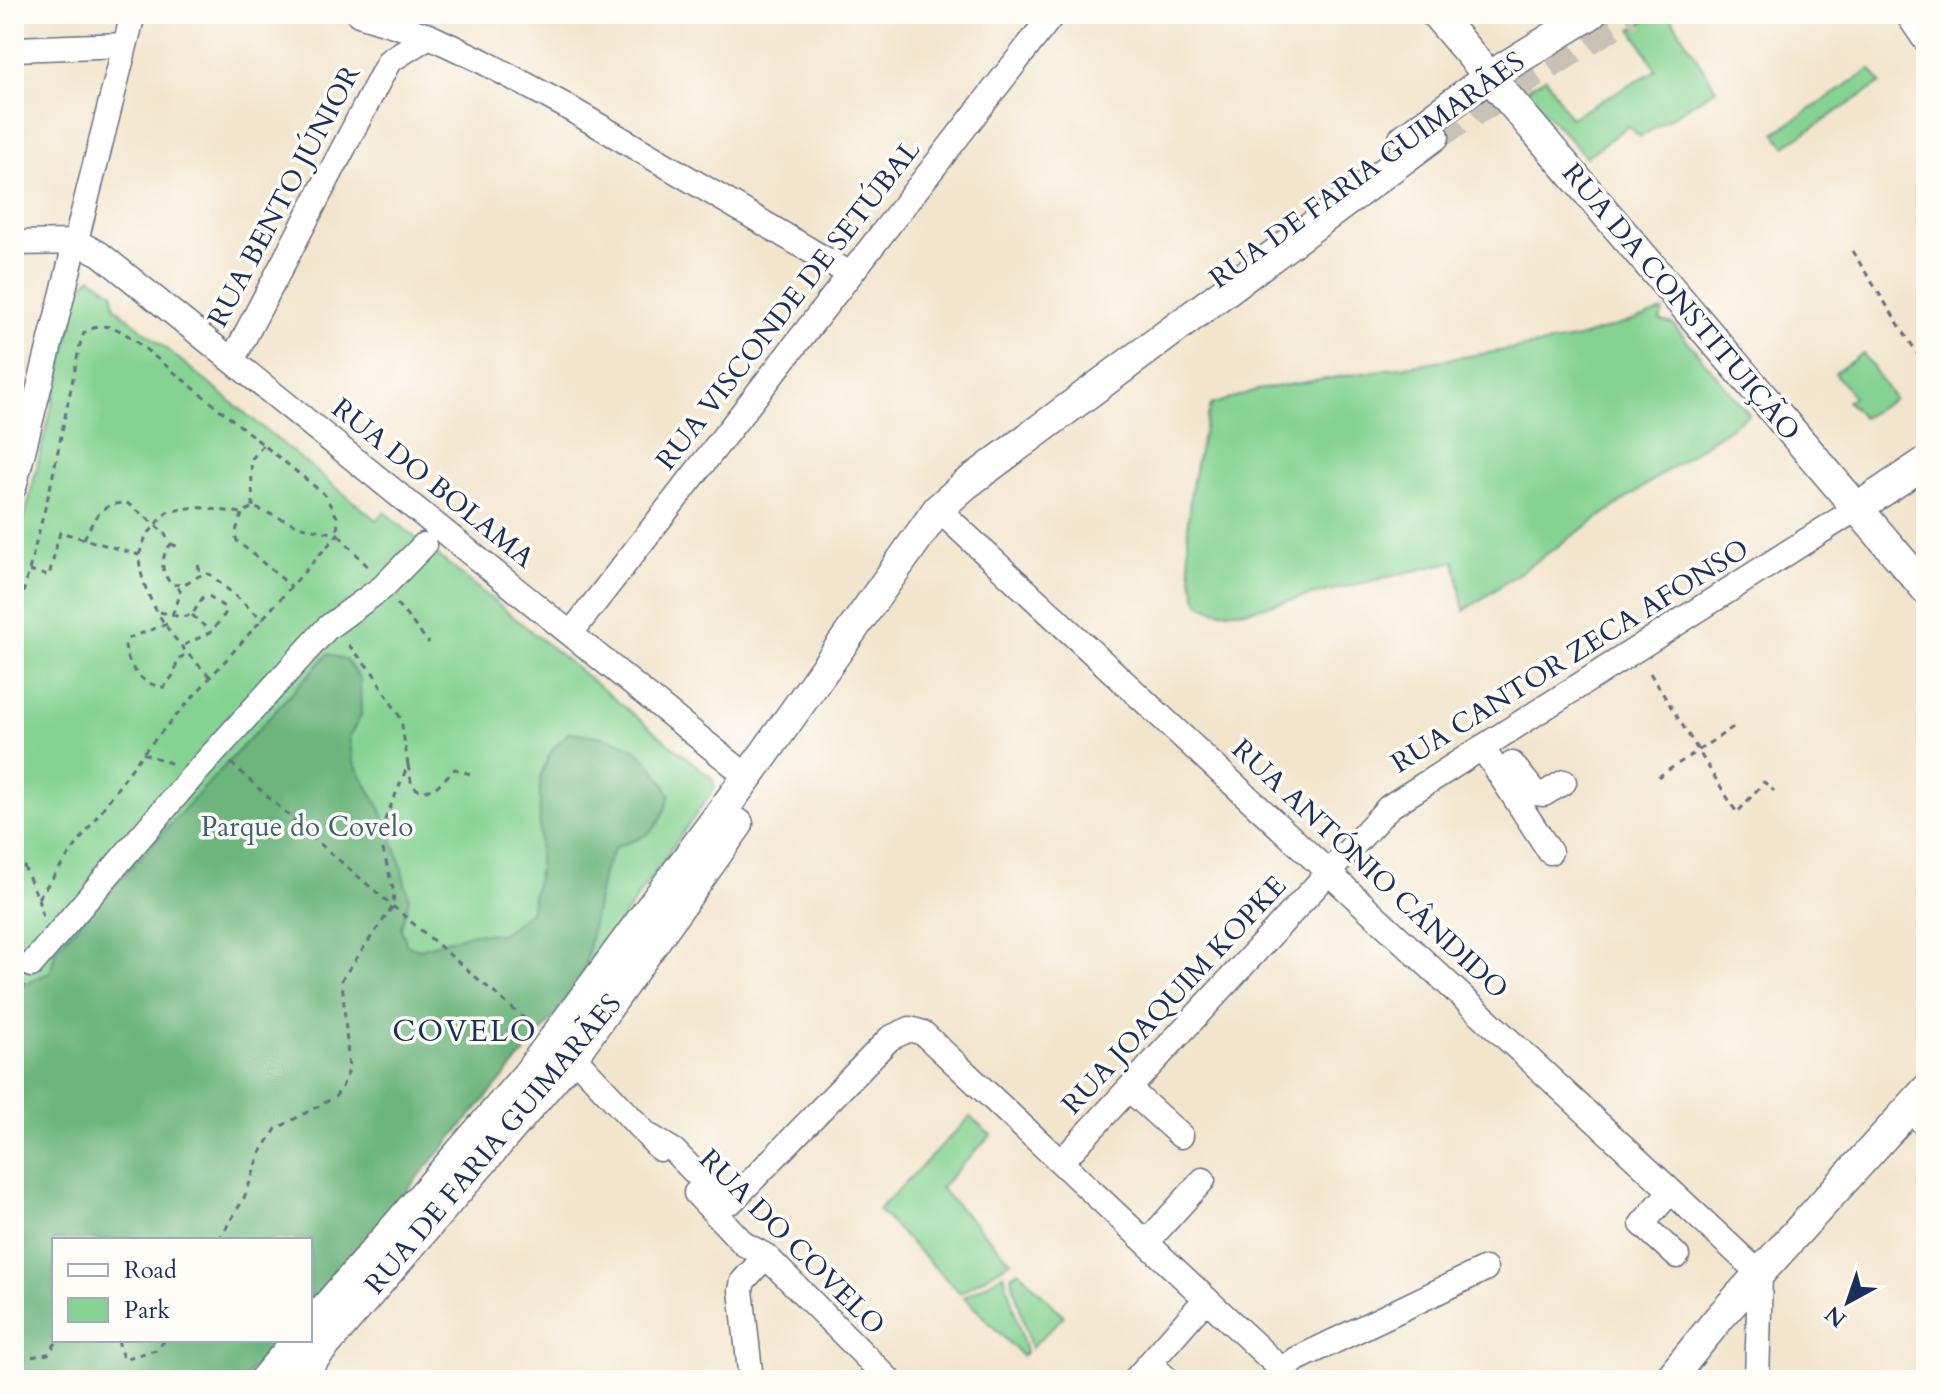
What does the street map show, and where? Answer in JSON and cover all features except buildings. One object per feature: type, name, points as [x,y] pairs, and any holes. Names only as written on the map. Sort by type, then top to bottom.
[{"type":"main road","name":"RUA DA CONSTITUIÇÃO","points":[[1436,14],[1926,589]]},
{"type":"main road","name":"RUA DE FARIA GUIMARÃES","points":[[1160,342],[1171,313],[1490,76],[1591,14]]},
{"type":"main road","points":[[1911,14],[1926,36]]},
{"type":"main road","name":"RUA DE FARIA GUIMARÃES","points":[[312,1324],[527,1075],[591,992],[938,509],[965,485],[1434,136]]},
{"type":"main road","points":[[1856,509],[1926,462]]},
{"type":"main road","name":"RUA DE FARIA GUIMARÃES","points":[[295,1380],[573,1056],[743,818],[748,801],[748,777]]},
{"type":"main road","points":[[1669,1379],[1760,1274],[1921,1108]]},
{"type":"main road","points":[[264,1380],[296,1342]]},
{"type":"street","points":[[14,487],[133,14]]},
{"type":"street","points":[[359,14],[429,36],[562,104],[850,274]]},
{"type":"street","name":"RUA VISCONDE DE SETÚBAL","points":[[571,633],[1053,14]]},
{"type":"street","name":"RUA BENTO JÚNIOR","points":[[233,359],[389,61],[410,44],[429,36]]},
{"type":"street","points":[[14,49],[125,45]]},
{"type":"street","points":[[14,243],[77,242]]},
{"type":"street","name":"RUA DO BOLAMA","points":[[77,242],[100,254],[233,359],[748,777]]},
{"type":"street","name":"RUA ANTÓNIO CÂNDIDO","points":[[938,509],[1760,1274]]},
{"type":"street","name":"RUA CANTOR ZECA AFONSO","points":[[1330,871],[1389,807],[1856,509]]},
{"type":"street","points":[[31,965],[190,779],[327,628],[383,587],[424,545]]},
{"type":"street","points":[[1488,743],[1535,793],[1544,794],[1564,782]]},
{"type":"street","points":[[1488,743],[1550,852]]},
{"type":"street","name":"RUA JOAQUIM KOPKE","points":[[1062,1161],[1330,871]]},
{"type":"street","points":[[573,1056],[570,1041],[591,1006],[591,992]]},
{"type":"street","points":[[651,1137],[674,1151],[722,1200],[732,1201],[890,1038],[910,1029],[923,1033],[1062,1161],[1206,1299],[1278,1375],[1297,1359],[1485,1269]]},
{"type":"street","name":"RUA DO COVELO","points":[[573,1056],[651,1137],[685,1182],[744,1244],[766,1256],[889,1380]]},
{"type":"street","points":[[1129,1089],[1181,1136]]},
{"type":"street","points":[[1147,1242],[1203,1180]]},
{"type":"street","points":[[1671,1191],[1642,1224],[1677,1256]]},
{"type":"street","points":[[751,1380],[741,1290],[743,1281],[766,1256]]},
{"type":"street","points":[[1757,1380],[1760,1274]]},
{"type":"street","points":[[1151,1375],[1206,1299]]},
{"type":"path","points":[[1852,251],[1926,367]]},
{"type":"path","points":[[14,628],[50,489],[81,340],[92,328],[111,325],[124,332],[324,494],[337,517],[338,534],[143,753],[38,898]]},
{"type":"path","points":[[253,507],[251,460],[263,445]]},
{"type":"path","points":[[84,539],[99,512],[108,505],[127,503],[164,533],[171,544],[179,547]]},
{"type":"path","points":[[212,678],[180,647],[143,575],[139,555],[146,536],[167,512],[195,507],[242,513],[253,507]]},
{"type":"path","points":[[253,507],[302,527],[338,534],[354,547],[429,643]]},
{"type":"path","points":[[242,513],[235,534],[237,541],[292,587]]},
{"type":"path","points":[[28,571],[49,576],[60,532],[139,555]]},
{"type":"path","points":[[171,544],[163,559],[163,568],[165,577],[178,586],[181,593],[172,615]]},
{"type":"path","points":[[198,565],[201,575]]},
{"type":"path","points":[[178,586],[201,575],[211,575],[263,620]]},
{"type":"path","points":[[180,647],[211,632],[223,620],[224,607],[209,596],[203,597],[192,615]]},
{"type":"path","points":[[160,612],[192,615],[211,632]]},
{"type":"path","points":[[167,624],[129,638],[125,646],[130,665],[150,684],[164,687],[175,673],[177,660],[186,654]]},
{"type":"path","points":[[327,628],[345,641],[374,674],[401,719],[412,786],[422,792],[435,788],[455,769],[470,774]]},
{"type":"path","points":[[1650,673],[1737,813],[1764,782],[1774,791]]},
{"type":"path","points":[[1658,777],[1738,724]]},
{"type":"path","points":[[217,750],[542,1033]]},
{"type":"path","points":[[143,753],[173,764],[190,779]]},
{"type":"path","points":[[220,1238],[244,1198],[261,1152],[276,1129],[335,1097],[349,1070],[342,979],[393,906],[394,893],[379,834],[408,765]]},
{"type":"path","points":[[14,844],[38,898],[43,919],[58,931]]},
{"type":"path","points":[[14,1013],[31,965]]},
{"type":"path","points":[[14,1345],[25,1358],[48,1354],[57,1342]]},
{"type":"path","points":[[119,1342],[123,1359],[156,1350],[163,1342]]},
{"type":"green space","points":[[1655,14],[1669,14],[1716,89],[1640,137],[1628,126],[1586,157],[1528,94],[1529,87],[1546,78],[1570,118],[1656,70],[1632,29]]},
{"type":"green space","points":[[1871,69],[1881,83],[1785,146],[1775,133]]},
{"type":"green space","name":"Parque do Covelo","points":[[91,277],[113,292],[115,307],[376,520],[384,512],[712,778],[715,787],[537,1039],[312,1238],[52,1238],[52,1342],[14,1380],[14,561],[81,287]]},
{"type":"green space","points":[[1663,311],[1660,320],[1673,324],[1749,414],[1464,611],[1455,561],[1249,610],[1214,610],[1197,599],[1188,550],[1188,526],[1193,478],[1211,405],[1257,390],[1575,339]]},
{"type":"green space","points":[[1863,353],[1894,399],[1862,418],[1847,401],[1853,396],[1835,373]]},
{"type":"green space","points":[[328,654],[346,660],[360,679],[361,716],[349,737],[353,761],[380,808],[399,858],[409,898],[401,928],[407,945],[420,949],[473,933],[501,934],[530,912],[539,867],[540,777],[551,751],[569,732],[605,738],[631,747],[651,765],[670,795],[652,831],[615,847],[603,873],[583,975],[537,1039],[312,1301],[312,1238],[52,1238],[52,1342],[276,1342],[243,1380],[14,1380],[14,991],[51,971],[56,948]]},
{"type":"green space","points":[[970,1117],[991,1135],[940,1188],[1011,1261],[960,1293],[878,1210]]},
{"type":"green space","points":[[1018,1270],[1064,1316],[1031,1348],[1011,1276]]},
{"type":"green space","points":[[1004,1274],[1026,1352],[1022,1356],[964,1297]]},
{"type":"tunnel","points":[[1434,136],[1630,14]]},
{"type":"district","name":"COVELO","points":[[465,1031]]}]
